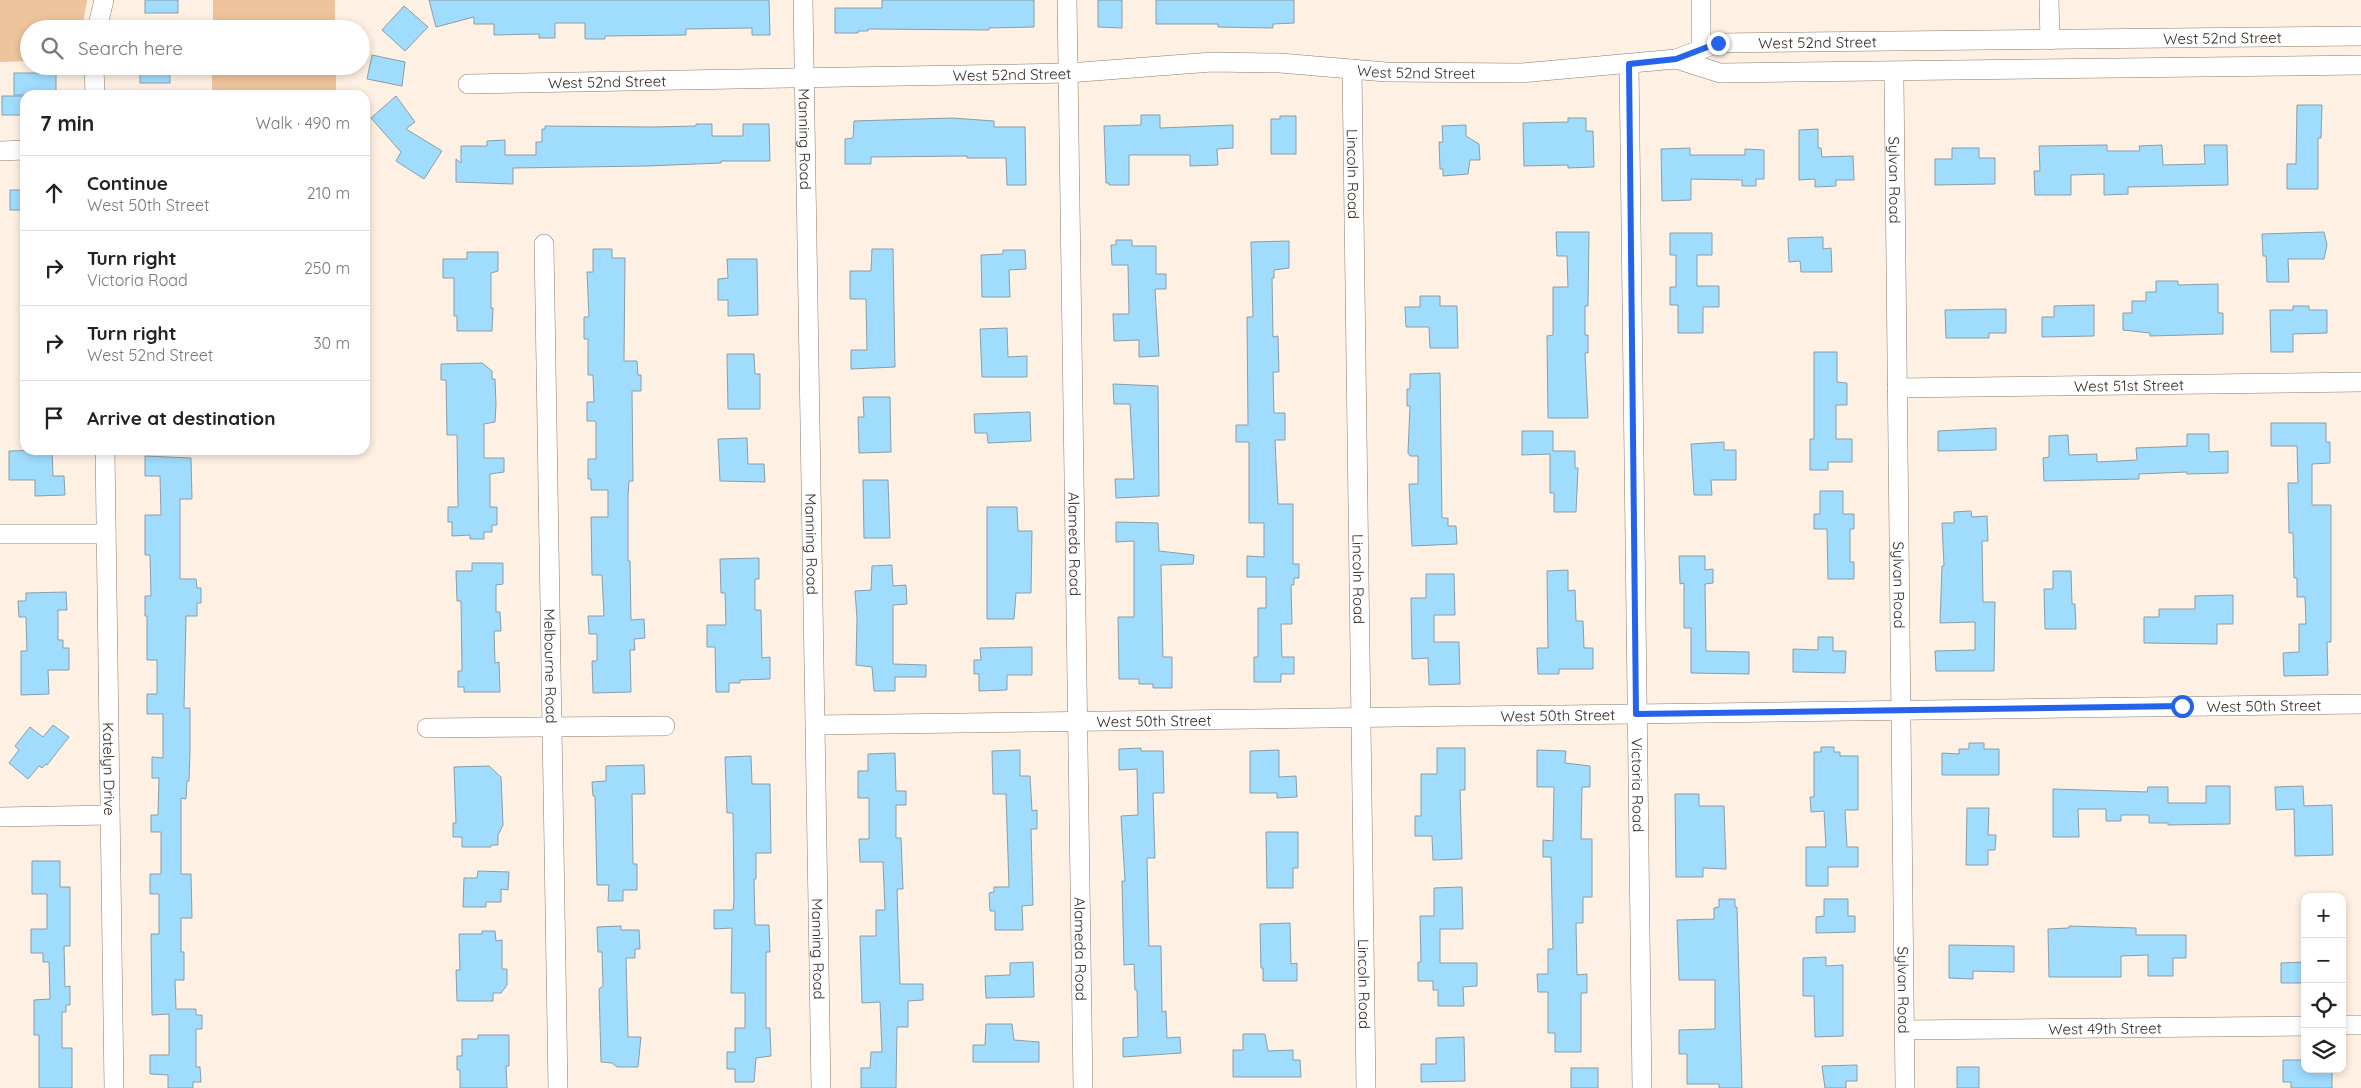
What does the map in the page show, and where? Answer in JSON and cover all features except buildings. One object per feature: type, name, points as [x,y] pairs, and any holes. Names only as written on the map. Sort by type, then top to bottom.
[{"type":"street","points":[[99,20],[104,0]]},
{"type":"street","name":"Manning Road","points":[[803,0],[821,1088]]},
{"type":"street","name":"Alameda Road","points":[[1067,0],[1083,1088]]},
{"type":"street","points":[[1701,0],[1701,50]]},
{"type":"street","points":[[2049,0],[2050,40]]},
{"type":"street","name":"West 52nd Street","points":[[468,84],[1068,73],[1212,62],[1280,63],[1386,72],[1522,73],[1676,59],[1718,43],[2361,36]]},
{"type":"street","points":[[1676,59],[1720,73],[2361,65]]},
{"type":"street","name":"Victoria Road","points":[[1629,64],[1642,1088]]},
{"type":"street","name":"Lincoln Road","points":[[1352,69],[1366,1088]]},
{"type":"street","points":[[94,75],[94,90]]},
{"type":"street","name":"Sylvan Road","points":[[1894,81],[1905,1088]]},
{"type":"street","points":[[0,150],[20,150]]},
{"type":"street","name":"Melbourne Road","points":[[544,244],[558,1088]]},
{"type":"street","name":"West 51st Street","points":[[1898,388],[2361,382]]},
{"type":"street","name":"Katelyn Drive","points":[[105,455],[114,1088]]},
{"type":"street","points":[[0,534],[106,534]]},
{"type":"street","name":"West 50th Street","points":[[816,725],[2361,704]]},
{"type":"street","points":[[427,728],[665,726]]},
{"type":"street","points":[[0,817],[110,815]]},
{"type":"street","points":[[2346,1025],[2361,1025]]},
{"type":"street","name":"West 49th Street","points":[[1904,1030],[2301,1026]]},
{"type":"shaded area","points":[[0,0],[87,0],[84,20],[20,20],[20,61],[0,62]]},
{"type":"shaded area","points":[[213,0],[335,0],[335,20],[213,20]]},
{"type":"shaded area","points":[[212,75],[336,75],[336,90],[212,90]]},
{"type":"route","points":[[1718,43],[1676,59],[1629,64],[1636,714],[2182,706]]}]
